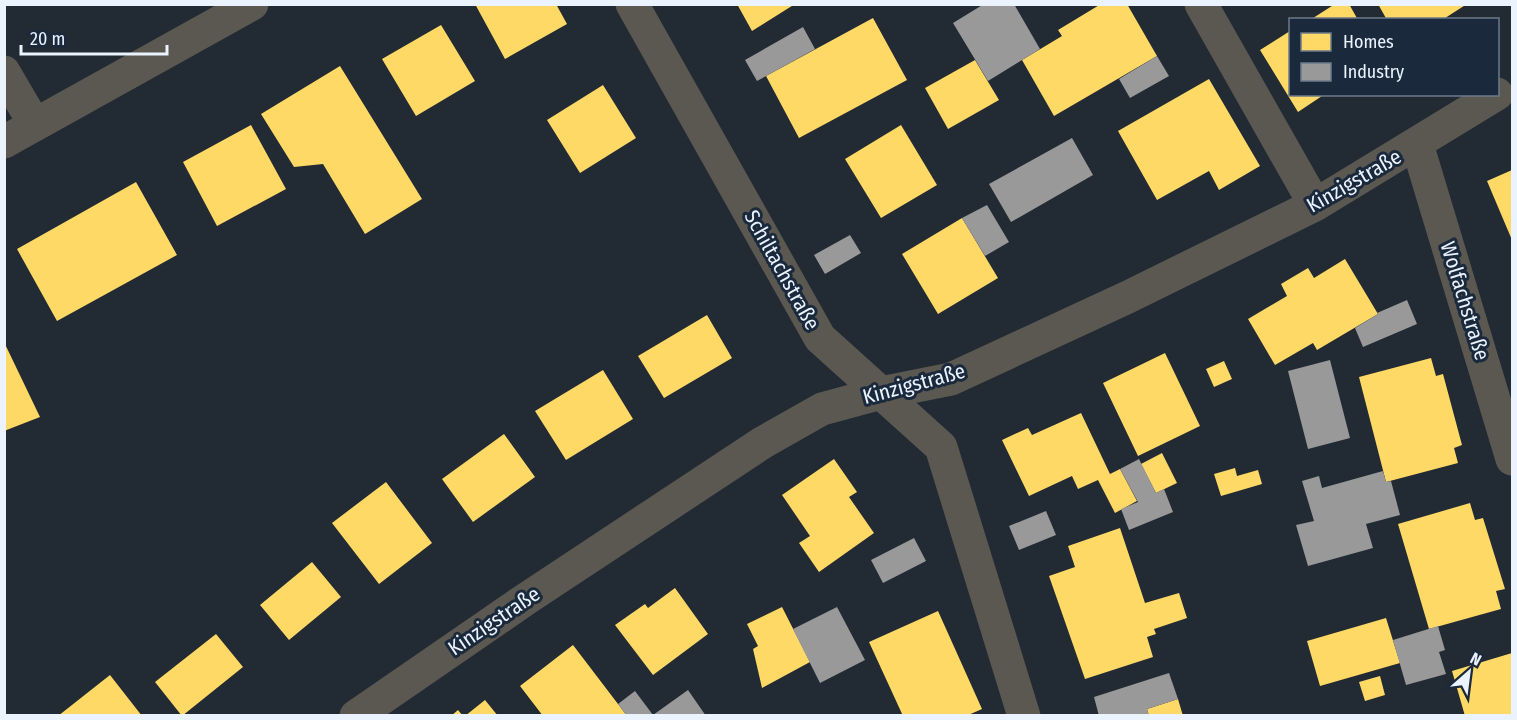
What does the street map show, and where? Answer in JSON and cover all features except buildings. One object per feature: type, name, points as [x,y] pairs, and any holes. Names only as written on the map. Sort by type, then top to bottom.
[{"type":"street","points":[[4,142],[252,4]]},
{"type":"street","name":"Schiltachstraße","points":[[632,4],[820,338],[940,447],[1024,716]]},
{"type":"street","points":[[1201,4],[1315,205]]},
{"type":"street","points":[[4,72],[35,125]]},
{"type":"street","name":"Kinzigstraße","points":[[1499,93],[1512,85]]},
{"type":"street","name":"Kinzigstraße","points":[[356,716],[526,599],[762,443],[822,409],[881,393],[951,379],[1128,297],[1315,205],[1494,96]]},
{"type":"street","name":"Wolfachstraße","points":[[1417,144],[1512,459]]}]
